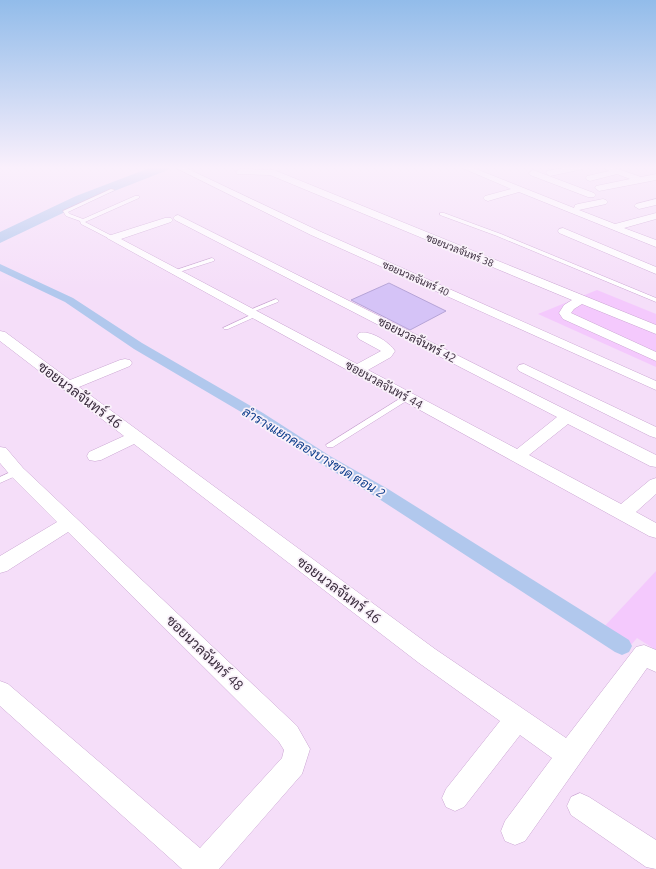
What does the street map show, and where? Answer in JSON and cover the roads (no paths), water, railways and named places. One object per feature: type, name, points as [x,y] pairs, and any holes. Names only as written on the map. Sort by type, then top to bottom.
[{"type":"street","name":"ซอยนวลจันทร์ 40","points":[[262,208],[656,386]]},
{"type":"street","name":"ซอยนวลจันทร์ 38","points":[[358,208],[656,330]]},
{"type":"street","points":[[567,208],[656,244]]},
{"type":"street","points":[[571,209],[578,208]]},
{"type":"street","points":[[635,209],[639,208]]},
{"type":"street","points":[[274,226],[306,216]]},
{"type":"street","points":[[598,219],[611,216]]},
{"type":"street","points":[[615,227],[656,216]]},
{"type":"street","name":"ซอยนวลจันทร์ 42","points":[[112,238],[173,219],[568,416],[656,462]]},
{"type":"street","points":[[563,231],[651,265],[656,271]]},
{"type":"street","points":[[595,244],[632,234]]},
{"type":"street","name":"ซอยนวลจันทร์ 44","points":[[112,238],[656,531]]},
{"type":"street","points":[[582,299],[566,310],[565,312],[568,316],[656,358]]},
{"type":"street","name":"ซอยนวลจันทร์ 46","points":[[0,335],[427,656],[570,756]]},
{"type":"street","points":[[357,370],[386,354],[388,351],[386,348],[364,336]]},
{"type":"street","points":[[68,386],[125,363]]},
{"type":"street","points":[[524,368],[656,434]]},
{"type":"street","points":[[517,457],[568,416]]},
{"type":"street","points":[[600,433],[623,417]]},
{"type":"street","points":[[95,456],[136,437]]},
{"type":"street","name":"ซอยนวลจันทร์ 48","points":[[0,452],[9,476],[69,523],[288,734],[297,749],[293,765],[202,868],[0,691]]},
{"type":"street","points":[[622,514],[656,484]]},
{"type":"street","points":[[0,566],[69,523]]},
{"type":"street","points":[[515,831],[644,654],[656,662]]},
{"type":"street","points":[[455,798],[517,719]]},
{"type":"street","points":[[580,806],[656,857]]},
{"type":"lane","points":[[74,208],[66,211],[68,215],[82,220],[83,223],[112,238]]},
{"type":"lane","points":[[82,220],[112,208]]},
{"type":"lane","points":[[442,214],[499,235],[656,300]]},
{"type":"lane","points":[[173,272],[212,260]]},
{"type":"lane","points":[[226,328],[276,301]]},
{"type":"lane","points":[[330,445],[407,398]]},
{"type":"waterway","points":[[0,238],[63,208]]},
{"type":"waterway","name":"ลำรางแยกคลองบางขวด ตอน 2","points":[[0,267],[69,300],[138,346],[258,416],[324,459],[382,493],[622,646]]}]
